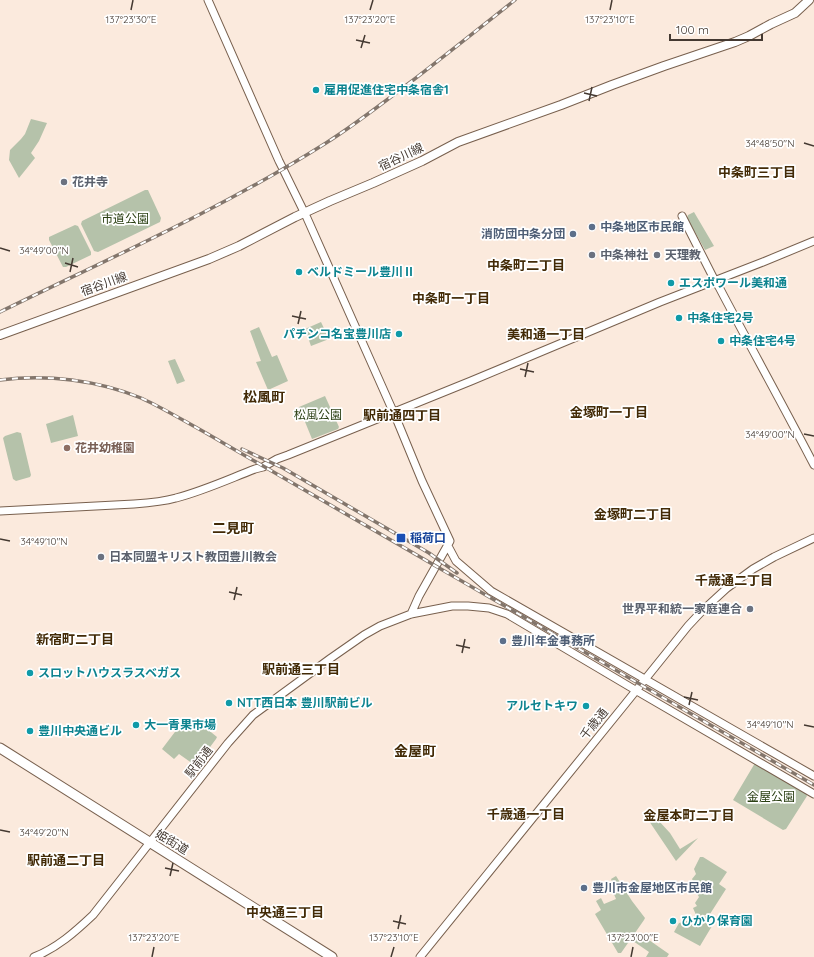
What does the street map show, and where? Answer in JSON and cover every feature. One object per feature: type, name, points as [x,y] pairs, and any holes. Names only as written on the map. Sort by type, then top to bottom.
[{"type":"main road","name":"宿谷川線","points":[[0,335],[239,246],[304,213],[422,161],[458,142],[664,66],[735,42],[795,13],[809,0]]},
{"type":"main road","name":"姫街道","points":[[0,748],[332,957]]},
{"type":"street","points":[[208,0],[279,162],[284,168],[394,412],[422,481],[450,541],[419,596],[411,614]]},
{"type":"street","points":[[682,216],[814,465]]},
{"type":"street","points":[[0,512],[134,504],[175,498],[201,491],[263,467],[277,459],[467,383],[660,302],[814,241]]},
{"type":"street","name":"千歳通","points":[[420,957],[688,626],[711,602],[742,577],[765,562],[814,538]]},
{"type":"street","points":[[448,546],[456,561],[491,591],[814,776]]},
{"type":"street","name":"駅前通","points":[[34,957],[62,942],[78,930],[93,915],[228,743],[253,715],[364,635],[411,614],[452,606],[489,608],[507,614],[814,794]]},
{"type":"green space","points":[[31,119],[47,123],[39,141],[31,153],[35,158],[19,178],[9,160],[10,150],[25,134]]},
{"type":"green space","name":"市道公園","points":[[145,190],[148,190],[161,218],[160,222],[98,252],[94,251],[81,224],[82,221]]},
{"type":"green space","points":[[694,212],[714,246],[705,250],[687,218],[688,215]]},
{"type":"green space","points":[[75,225],[78,226],[91,252],[91,255],[63,267],[49,240],[49,237]]},
{"type":"green space","points":[[321,322],[329,339],[311,346],[305,329]]},
{"type":"green space","points":[[259,327],[272,357],[277,355],[288,381],[268,390],[256,362],[261,361],[250,331]]},
{"type":"green space","points":[[175,359],[185,381],[177,384],[168,361]]},
{"type":"green space","name":"松風公園","points":[[325,396],[339,427],[338,429],[312,439],[299,407]]},
{"type":"green space","points":[[73,415],[78,436],[51,443],[46,424]]},
{"type":"green space","points":[[17,432],[21,433],[31,475],[30,477],[16,481],[13,479],[3,438]]},
{"type":"green space","points":[[184,720],[197,730],[201,724],[217,737],[196,766],[179,754],[174,759],[162,749]]},
{"type":"green space","name":"金屋公園","points":[[755,763],[806,793],[807,796],[786,829],[783,830],[733,800]]},
{"type":"green space","points":[[658,820],[670,833],[680,849],[698,838],[676,861],[649,821]]},
{"type":"green space","points":[[700,857],[703,857],[727,872],[719,884],[726,889],[710,914],[697,917],[693,908],[697,906],[695,903],[699,897],[692,879],[696,874],[694,869]]},
{"type":"green space","points":[[616,876],[645,918],[621,953],[618,953],[595,914],[601,910],[596,901],[601,898],[604,904],[616,899],[613,892],[616,891],[611,879]]},
{"type":"green space","points":[[711,915],[708,924],[712,926],[700,946],[674,932],[679,923]]},
{"type":"green space","points":[[639,933],[669,954],[667,957],[646,957],[649,952],[633,941]]},
{"type":"railway","points":[[0,312],[166,232],[287,167],[337,136],[370,113],[515,0]]},
{"type":"railway","points":[[0,380],[18,378],[54,378],[72,380],[107,387],[141,398],[206,433],[814,785]]},
{"type":"railway","points":[[242,449],[283,468],[429,553],[457,573]]},
{"type":"place","name":"雇用促進住宅中条宿舎1","points":[[316,90]]},
{"type":"place","name":"花井寺","points":[[64,182]]},
{"type":"place","name":"中条地区市民館","points":[[592,227]]},
{"type":"place","name":"消防団中条分団","points":[[573,234]]},
{"type":"place","name":"中条神社","points":[[592,255]]},
{"type":"place","name":"天理教","points":[[657,255]]},
{"type":"place","name":"ベルドミール豊川Ⅱ","points":[[299,272]]},
{"type":"place","name":"エスポワール美和通","points":[[671,283]]},
{"type":"place","name":"中条住宅2号","points":[[679,318]]},
{"type":"place","name":"パチンコ名宝豊川店","points":[[399,334]]},
{"type":"place","name":"中条住宅4号","points":[[721,341]]},
{"type":"place","name":"花井幼稚園","points":[[67,448]]},
{"type":"place","name":"稲荷口","points":[[401,538]]},
{"type":"place","name":"日本同盟キリスト教団豊川教会","points":[[101,557]]},
{"type":"place","name":"世界平和統一家庭連合","points":[[750,609]]},
{"type":"place","name":"豊川年金事務所","points":[[503,641]]},
{"type":"place","name":"スロットハウスラスベガス","points":[[30,673]]},
{"type":"place","name":"NTT西日本 豊川駅前ビル","points":[[229,703]]},
{"type":"place","name":"アルセトキワ","points":[[586,706]]},
{"type":"place","name":"大一青果市場","points":[[136,725]]},
{"type":"place","name":"豊川中央通ビル","points":[[30,731]]},
{"type":"place","name":"豊川市金屋地区市民館","points":[[584,888]]},
{"type":"place","name":"ひかり保育園","points":[[673,921]]},
{"type":"district","name":"中条町三丁目","points":[[757,172]]},
{"type":"district","name":"中条町二丁目","points":[[526,265]]},
{"type":"district","name":"中条町一丁目","points":[[451,298]]},
{"type":"district","name":"美和通一丁目","points":[[546,334]]},
{"type":"district","name":"松風町","points":[[264,397]]},
{"type":"district","name":"金塚町一丁目","points":[[609,412]]},
{"type":"district","name":"駅前通四丁目","points":[[402,415]]},
{"type":"district","name":"金塚町二丁目","points":[[633,514]]},
{"type":"district","name":"二見町","points":[[233,528]]},
{"type":"district","name":"千歳通二丁目","points":[[734,580]]},
{"type":"district","name":"新宿町二丁目","points":[[75,639]]},
{"type":"district","name":"駅前通三丁目","points":[[301,669]]},
{"type":"district","name":"金屋町","points":[[415,751]]},
{"type":"district","name":"千歳通一丁目","points":[[526,814]]},
{"type":"district","name":"金屋本町二丁目","points":[[689,815]]},
{"type":"district","name":"駅前通二丁目","points":[[66,860]]},
{"type":"district","name":"中央通三丁目","points":[[285,912]]}]
